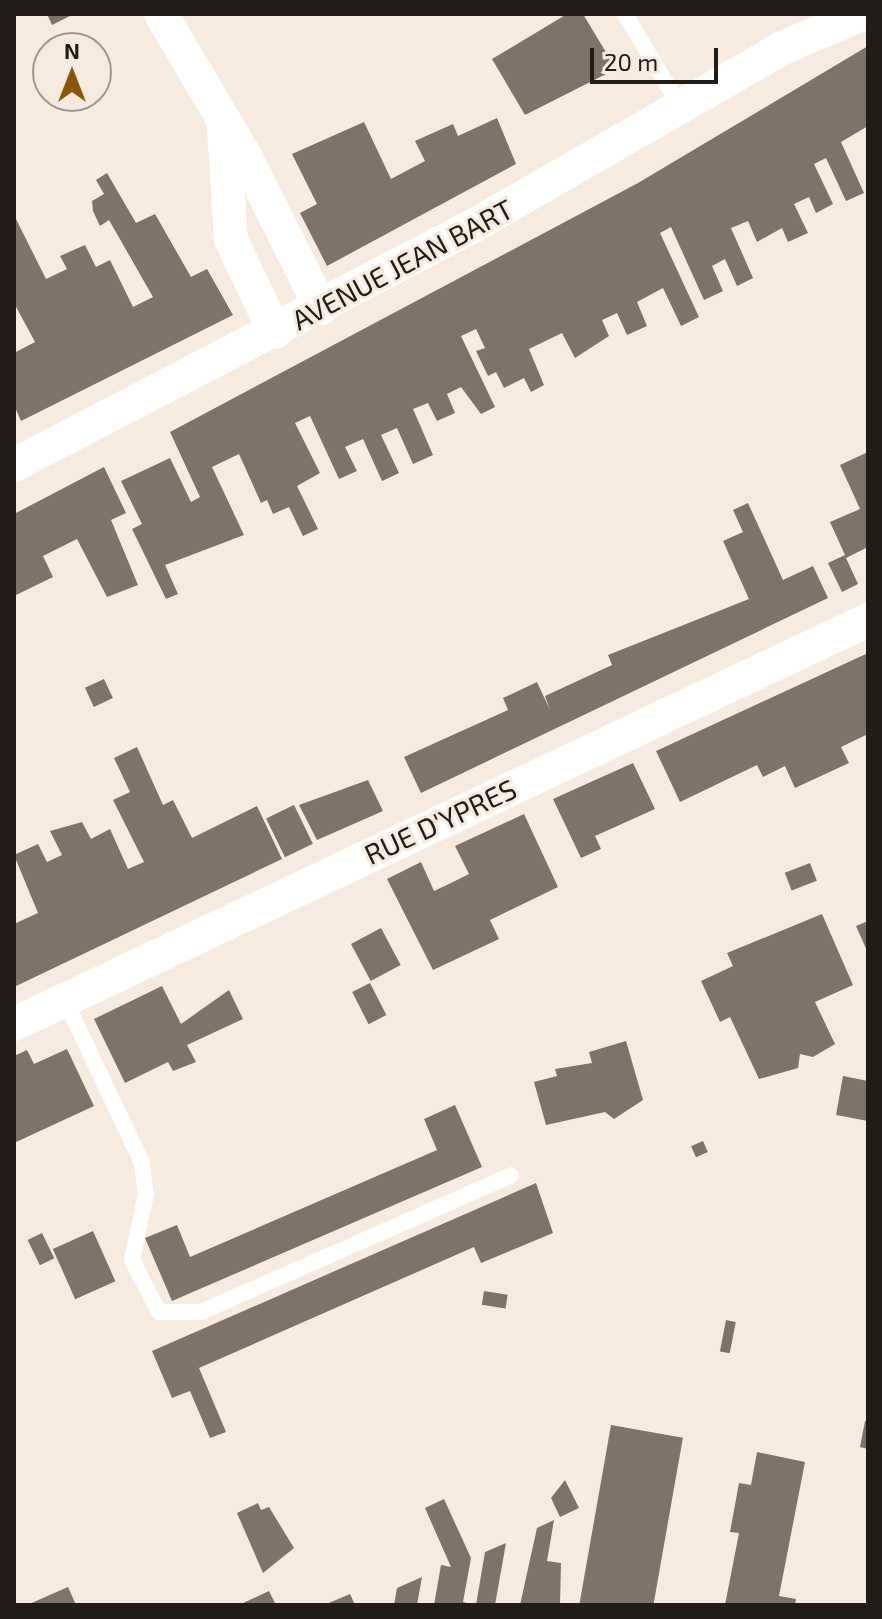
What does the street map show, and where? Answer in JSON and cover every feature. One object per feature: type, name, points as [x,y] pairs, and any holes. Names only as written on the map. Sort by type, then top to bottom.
[{"type":"street","points":[[161,14],[223,120],[321,308]]},
{"type":"street","name":"AVENUE JEAN BART","points":[[14,465],[321,308],[681,108],[782,48],[825,14]]},
{"type":"street","name":"AVENUE JEAN BART","points":[[782,48],[862,14]]},
{"type":"street","points":[[223,120],[231,240],[275,332]]},
{"type":"street","name":"RUE D'YPRES","points":[[14,1024],[868,620]]},
{"type":"lane","points":[[625,14],[681,108]]},
{"type":"lane","points":[[65,1000],[142,1163],[146,1194],[132,1260],[159,1312],[201,1312],[511,1175]]},
{"type":"building","points":[[47,14],[74,14],[52,25]]},
{"type":"building","points":[[567,14],[583,14],[616,69],[525,115],[492,59]]},
{"type":"building","points":[[868,46],[868,126],[841,142],[864,193],[846,201],[826,158],[814,164],[833,204],[816,213],[809,197],[794,204],[808,233],[788,242],[782,228],[757,242],[748,221],[731,228],[753,278],[737,286],[725,259],[712,266],[723,291],[704,300],[671,227],[660,233],[699,317],[681,326],[663,288],[637,302],[647,326],[627,335],[617,313],[602,320],[609,336],[575,358],[562,333],[529,349],[544,385],[531,392],[524,378],[504,388],[496,372],[488,376],[476,351],[485,348],[476,329],[461,336],[495,407],[481,414],[461,387],[447,394],[455,413],[437,421],[428,403],[413,409],[433,455],[413,464],[397,428],[381,435],[399,473],[382,481],[363,439],[345,447],[357,471],[339,479],[310,416],[295,423],[320,473],[297,486],[318,529],[303,536],[289,507],[273,514],[267,500],[261,503],[239,454],[212,467],[244,535],[165,565],[178,594],[166,599],[132,529],[142,524],[121,481],[170,458],[191,502],[200,497],[170,432],[638,183]]},
{"type":"building","points":[[497,118],[516,164],[327,266],[300,213],[317,204],[292,154],[364,122],[391,179],[425,161],[415,141],[453,124],[458,136]]},
{"type":"building","points":[[107,173],[136,223],[155,214],[191,277],[207,269],[233,315],[21,421],[14,405],[14,353],[35,342],[14,303],[14,215],[46,279],[67,269],[60,256],[85,245],[96,267],[110,260],[133,307],[153,297],[109,220],[100,226],[93,211],[92,201],[104,194],[96,180]]},
{"type":"building","points":[[868,452],[868,547],[846,558],[858,584],[842,592],[828,563],[845,555],[830,522],[860,509],[840,465]]},
{"type":"building","points":[[104,467],[126,513],[111,520],[138,585],[107,597],[77,539],[43,556],[53,577],[14,596],[14,514]]},
{"type":"building","points":[[748,503],[783,580],[813,566],[828,598],[421,793],[404,757],[508,710],[503,698],[537,682],[550,710],[545,696],[612,665],[608,655],[749,599],[723,541],[743,532],[733,510]]},
{"type":"building","points":[[868,653],[868,734],[841,747],[849,763],[795,788],[785,766],[763,777],[757,765],[680,802],[656,751]]},
{"type":"building","points":[[104,679],[113,698],[94,707],[85,688]]},
{"type":"building","points":[[137,747],[163,805],[173,800],[192,838],[257,806],[282,859],[14,987],[14,924],[38,913],[14,855],[38,844],[47,862],[62,855],[50,831],[82,822],[91,839],[110,829],[128,869],[144,862],[113,800],[130,792],[114,758]]},
{"type":"building","points":[[633,763],[655,809],[595,836],[601,849],[581,858],[553,799]]},
{"type":"building","points":[[368,780],[383,811],[317,840],[299,805]]},
{"type":"building","points":[[294,805],[313,844],[285,857],[266,819]]},
{"type":"building","points":[[524,814],[558,887],[490,920],[499,939],[433,970],[387,879],[421,862],[434,891],[451,883],[469,874],[455,846]]},
{"type":"building","points":[[810,863],[817,881],[792,890],[785,873]]},
{"type":"building","points":[[822,914],[853,985],[815,1002],[835,1044],[813,1057],[800,1054],[798,1068],[759,1079],[730,1017],[720,1022],[701,981],[733,966],[727,953]]},
{"type":"building","points":[[868,921],[868,953],[856,926]]},
{"type":"building","points":[[381,928],[401,965],[371,981],[351,944]]},
{"type":"building","points":[[370,983],[386,1015],[369,1024],[352,992]]},
{"type":"building","points":[[162,986],[181,1024],[229,990],[243,1019],[187,1045],[196,1062],[173,1071],[168,1062],[125,1083],[94,1019]]},
{"type":"building","points":[[626,1041],[643,1100],[614,1119],[605,1112],[546,1125],[534,1082],[557,1076],[555,1069],[592,1063],[589,1052]]},
{"type":"building","points":[[67,1049],[94,1106],[14,1143],[14,1056],[27,1050],[34,1064]]},
{"type":"building","points":[[843,1076],[868,1081],[868,1121],[836,1115]]},
{"type":"building","points":[[455,1105],[482,1167],[172,1301],[145,1238],[177,1225],[190,1257],[437,1150],[424,1119]]},
{"type":"building","points":[[703,1141],[708,1152],[696,1157],[691,1146]]},
{"type":"building","points":[[536,1183],[553,1233],[481,1263],[474,1247],[199,1368],[226,1432],[210,1438],[190,1391],[172,1398],[152,1351]]},
{"type":"building","points":[[93,1231],[115,1281],[75,1299],[53,1249]]},
{"type":"building","points":[[42,1233],[54,1258],[40,1265],[28,1240]]},
{"type":"building","points":[[484,1291],[508,1295],[506,1309],[482,1305]]},
{"type":"building","points":[[726,1320],[736,1322],[730,1353],[720,1351]]},
{"type":"building","points":[[865,1421],[868,1421],[868,1449],[860,1447]]},
{"type":"building","points":[[611,1425],[683,1438],[653,1605],[579,1604]]},
{"type":"building","points":[[757,1452],[805,1462],[779,1596],[796,1599],[795,1605],[725,1605],[739,1533],[730,1532],[739,1483],[751,1485]]},
{"type":"building","points":[[565,1480],[579,1508],[560,1517],[551,1498]]},
{"type":"building","points":[[444,1499],[471,1558],[463,1602],[474,1605],[434,1605],[441,1565],[451,1567],[425,1508]]},
{"type":"building","points":[[258,1503],[261,1510],[269,1507],[294,1548],[263,1573],[237,1513]]},
{"type":"building","points":[[554,1520],[547,1561],[561,1563],[560,1605],[520,1605],[537,1528]]},
{"type":"building","points":[[506,1543],[495,1605],[476,1605],[485,1552]]},
{"type":"building","points":[[422,1577],[417,1605],[394,1605],[397,1588]]},
{"type":"building","points":[[68,1587],[76,1605],[27,1605]]},
{"type":"building","points":[[269,1591],[276,1605],[239,1605]]},
{"type":"building","points":[[350,1594],[355,1605],[324,1605]]}]
